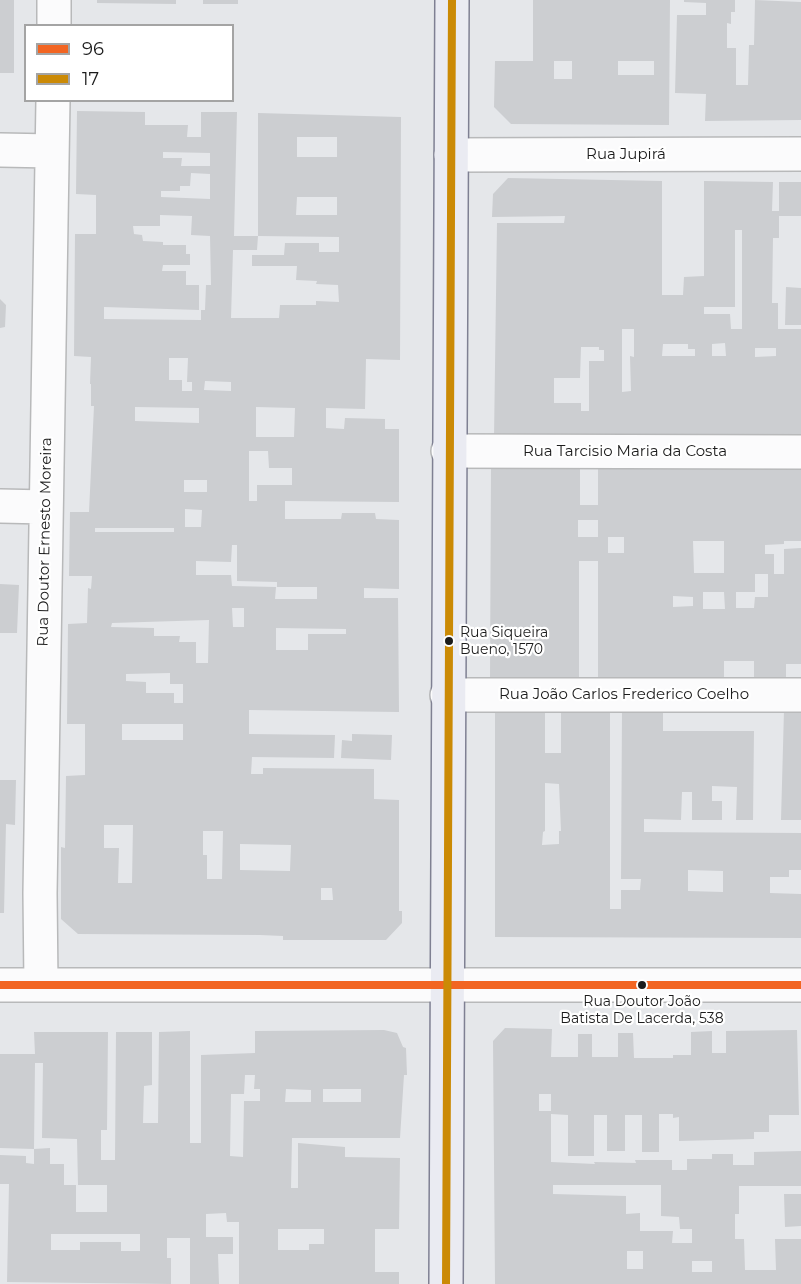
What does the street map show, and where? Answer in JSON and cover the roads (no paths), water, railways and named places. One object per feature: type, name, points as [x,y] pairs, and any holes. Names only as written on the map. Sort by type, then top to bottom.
[{"type":"main road","points":[[446,1284],[448,451],[452,0]]},
{"type":"street","points":[[54,0],[54,24]]},
{"type":"street","name":"Rua Doutor Ernesto Moreira","points":[[41,984],[40,893],[53,102]]},
{"type":"street","points":[[0,150],[52,151]]},
{"type":"street","name":"Rua Jupirá","points":[[451,155],[801,154]]},
{"type":"street","name":"Rua Tarcisio Maria da Costa","points":[[448,451],[801,453]]},
{"type":"street","points":[[0,506],[46,507]]},
{"type":"street","name":"Rua João Carlos Frederico Coelho","points":[[447,695],[801,695]]},
{"type":"street","points":[[0,985],[801,985]]},
{"type":"place","name":"Rua Siqueira Bueno, 1570","points":[[449,641]]},
{"type":"place","name":"Rua Doutor João Batista De Lacerda, 538","points":[[642,985]]}]
